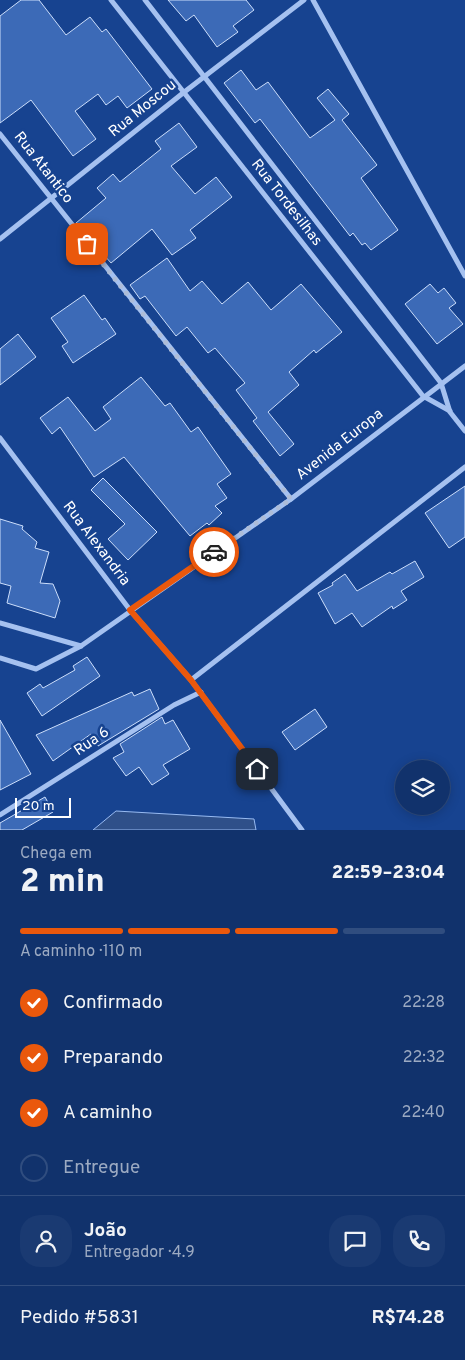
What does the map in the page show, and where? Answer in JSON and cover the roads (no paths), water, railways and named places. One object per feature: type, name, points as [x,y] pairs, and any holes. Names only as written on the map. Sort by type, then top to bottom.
[{"type":"street","name":"Rua Tordesilhas","points":[[111,0],[423,396],[450,412]]},
{"type":"street","name":"Rua Tordesilhas","points":[[145,0],[440,383],[450,412],[465,431]]},
{"type":"street","name":"Rua Moscou","points":[[0,239],[183,93],[304,0]]},
{"type":"street","points":[[313,0],[465,276]]},
{"type":"street","name":"Rua Atantico","points":[[0,134],[291,499]]},
{"type":"street","name":"Avenida Europa","points":[[0,658],[36,669],[81,646],[291,499],[440,383],[465,366]]},
{"type":"street","name":"Rua Alexandria","points":[[0,438],[130,610],[201,692],[302,830]]},
{"type":"street","points":[[191,680],[465,467]]},
{"type":"street","points":[[0,624],[81,646]]},
{"type":"street","name":"Rua 6","points":[[0,815],[174,705],[201,692]]},
{"type":"water","points":[[116,811],[254,819],[256,830],[93,830]]}]
